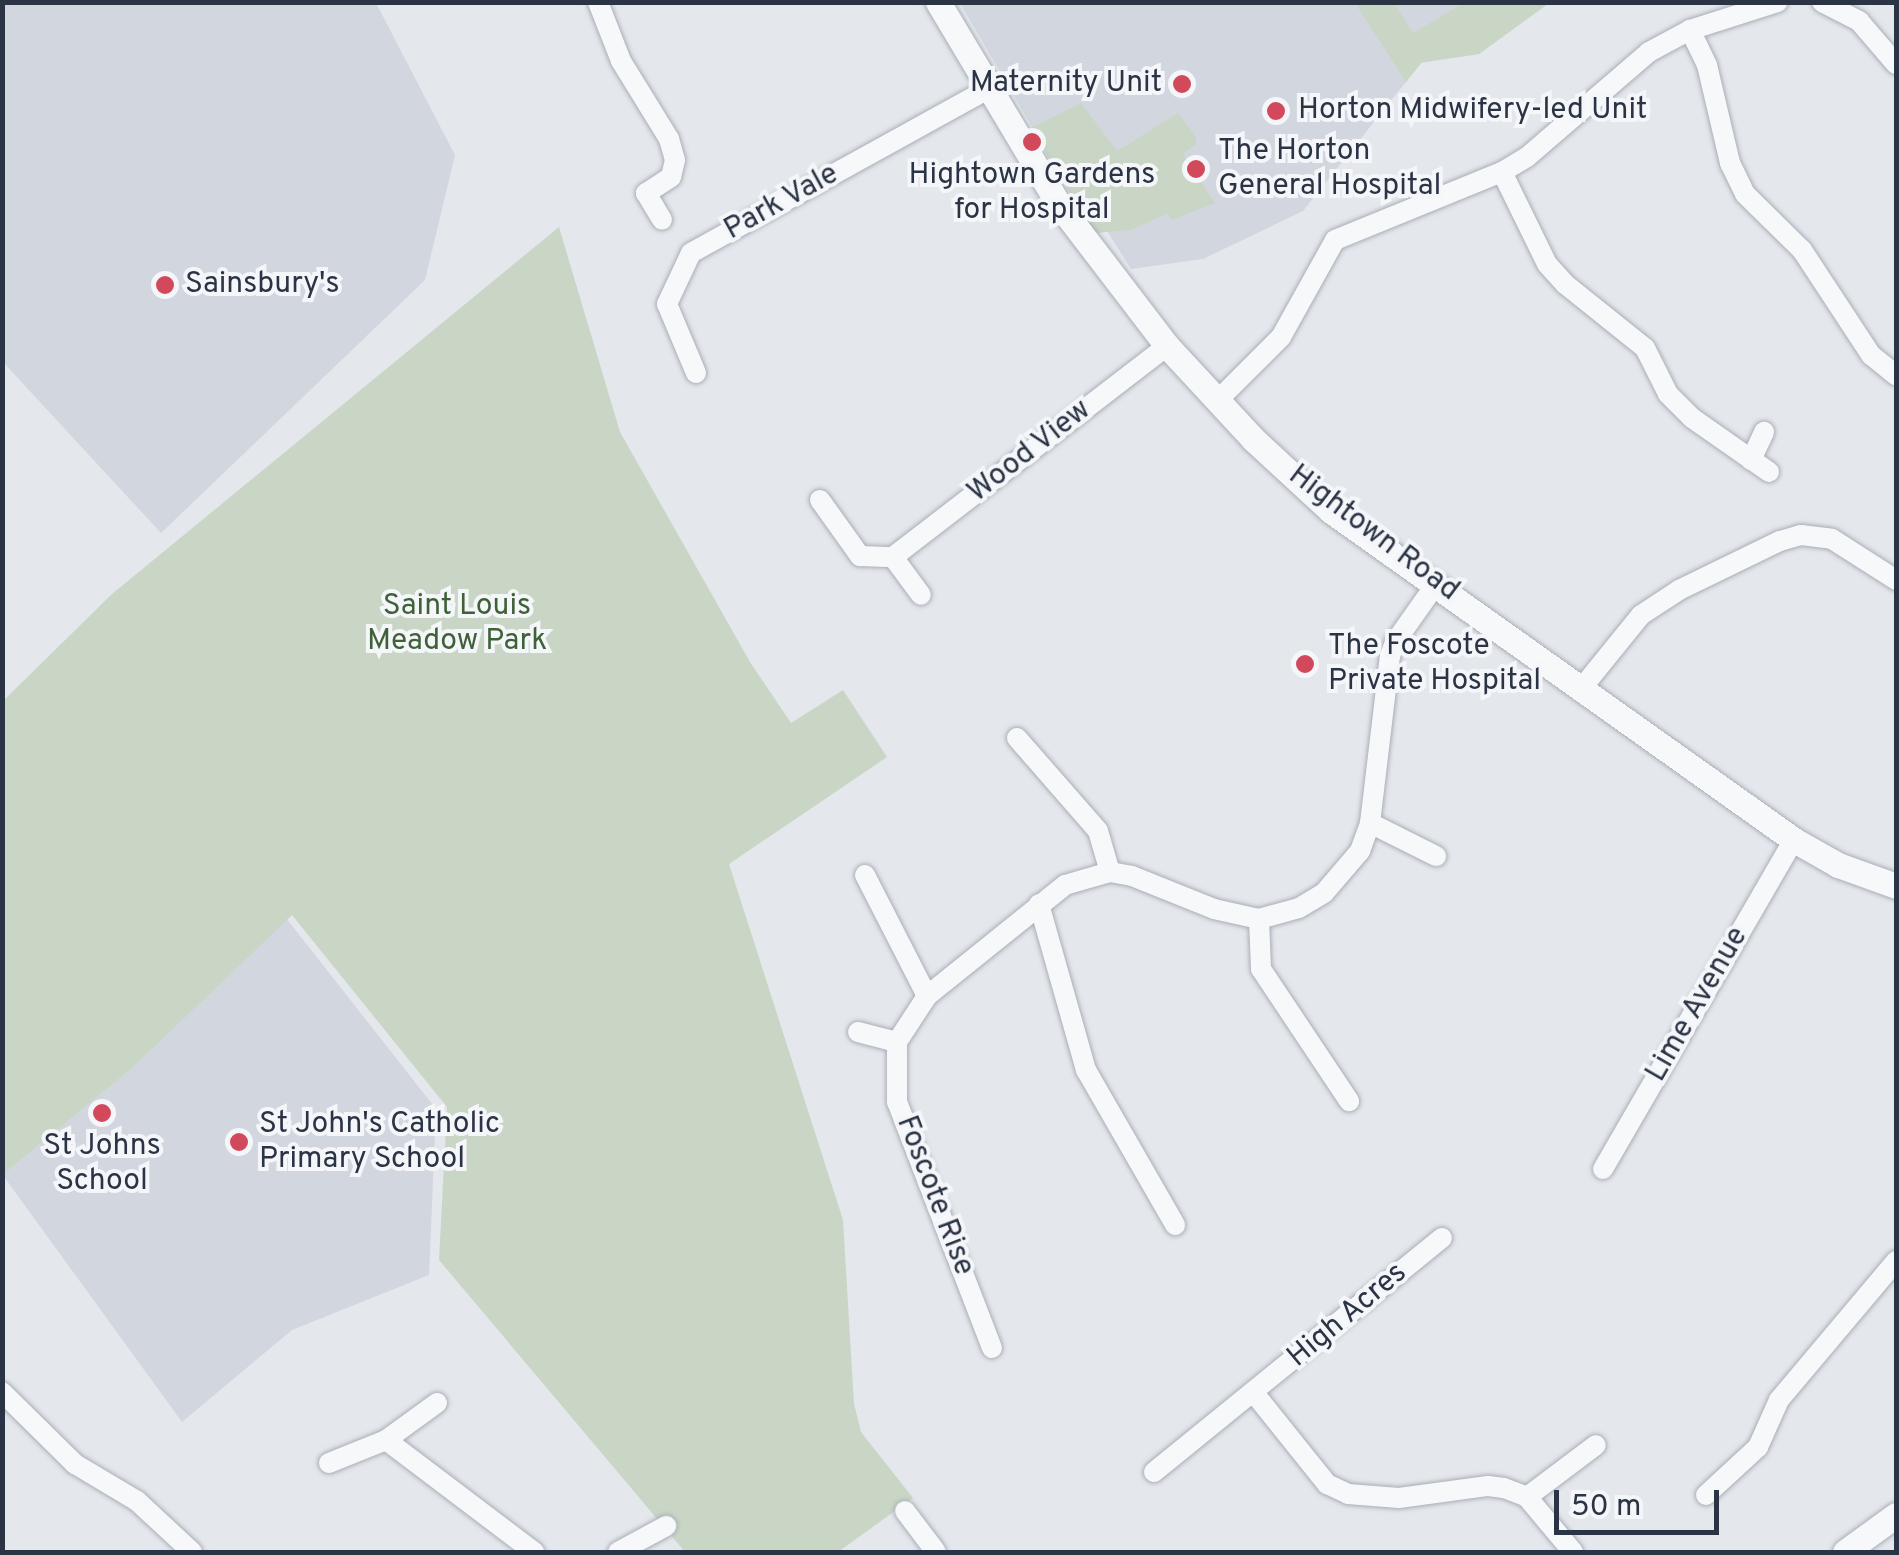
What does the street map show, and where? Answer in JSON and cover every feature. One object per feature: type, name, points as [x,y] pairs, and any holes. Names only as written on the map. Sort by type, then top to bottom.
[{"type":"street","points":[[598,2],[621,61],[654,114],[675,160],[672,177],[646,193],[662,220]]},
{"type":"street","name":"Hightown Road","points":[[938,2],[1057,202],[1167,346],[1332,511],[1794,840],[1838,865],[1896,886]]},
{"type":"street","points":[[1218,400],[1281,337],[1335,240],[1502,172],[1527,157],[1648,52],[1690,30],[1778,2]]},
{"type":"street","points":[[1822,2],[1847,7],[1896,64]]},
{"type":"street","points":[[1690,30],[1708,65],[1730,164],[1745,194],[1802,250],[1871,355],[1896,375]]},
{"type":"street","name":"Park Vale","points":[[696,373],[667,304],[690,253],[988,88]]},
{"type":"street","points":[[1502,172],[1547,264],[1564,284],[1645,348],[1668,394],[1692,418],[1760,466],[1764,432]]},
{"type":"street","name":"Wood View","points":[[893,558],[1167,346]]},
{"type":"street","points":[[820,500],[860,556],[893,558],[921,595]]},
{"type":"street","points":[[1581,689],[1641,615],[1679,590],[1780,541],[1801,535],[1832,539],[1896,580]]},
{"type":"street","points":[[858,1032],[897,1042],[927,996],[1065,885],[1110,872],[1132,876],[1214,910],[1260,919],[1300,908],[1324,893],[1360,851],[1370,823],[1390,656],[1436,584]]},
{"type":"street","points":[[1017,738],[1098,830],[1110,872]]},
{"type":"street","points":[[1370,823],[1436,856]]},
{"type":"street","name":"Lime Avenue","points":[[1603,1169],[1794,840]]},
{"type":"street","points":[[864,875],[927,996]]},
{"type":"street","points":[[1038,904],[1086,1070],[1176,1225]]},
{"type":"street","points":[[1260,919],[1262,969],[1349,1101]]},
{"type":"street","name":"Foscote Rise","points":[[897,1042],[897,1102],[992,1348]]},
{"type":"street","name":"High Acres","points":[[1154,1472],[1442,1238]]},
{"type":"street","points":[[1706,1494],[1753,1454],[1778,1400],[1896,1261]]},
{"type":"street","points":[[2,1392],[75,1464],[137,1502],[192,1552]]},
{"type":"street","points":[[1254,1394],[1327,1484],[1348,1494],[1399,1498],[1488,1486],[1527,1497],[1573,1552]]},
{"type":"street","points":[[329,1462],[386,1440],[437,1404]]},
{"type":"street","points":[[386,1440],[534,1552]]},
{"type":"street","points":[[1527,1497],[1596,1445]]},
{"type":"street","points":[[905,1510],[936,1552]]},
{"type":"street","points":[[1845,1552],[1896,1515]]},
{"type":"street","points":[[618,1552],[666,1526]]},
{"type":"shaded area","points":[[3,2],[376,3],[455,155],[425,280],[161,533],[3,362]]},
{"type":"shaded area","name":"The Horton General Hospital","points":[[960,3],[1549,3],[1479,54],[1421,63],[1303,211],[1203,259],[1131,269],[1107,231],[1094,233]]},
{"type":"shaded area","name":"St John's Catholic Primary School","points":[[286,918],[436,1109],[429,1275],[292,1330],[182,1422],[2,1174],[131,1069]]},
{"type":"green space","points":[[1355,3],[1394,3],[1413,33],[1464,3],[1549,3],[1479,54],[1422,62],[1406,82]]},
{"type":"green space","points":[[1081,103],[1117,151],[1178,113],[1196,137],[1196,144],[1183,154],[1215,203],[1171,220],[1168,213],[1131,230],[1094,233],[1031,128]]},
{"type":"green space","name":"Saint Louis Meadow Park","points":[[559,227],[620,432],[750,662],[791,723],[843,690],[887,757],[729,864],[843,1220],[854,1404],[861,1432],[913,1498],[838,1552],[685,1552],[439,1260],[447,1107],[292,915],[131,1069],[3,1174],[3,701],[112,594]]},
{"type":"place","name":"Maternity Unit","points":[[1182,84]]},
{"type":"place","name":"Horton Midwifery-led Unit","points":[[1276,111]]},
{"type":"place","name":"Hightown Gardens for Hospital","points":[[1032,142]]},
{"type":"place","name":"The Horton General Hospital","points":[[1196,169]]},
{"type":"place","name":"Sainsbury's","points":[[165,285]]},
{"type":"place","name":"The Foscote Private Hospital","points":[[1305,664]]},
{"type":"place","name":"St Johns School","points":[[102,1113]]},
{"type":"place","name":"St John's Catholic Primary School","points":[[239,1142]]}]
